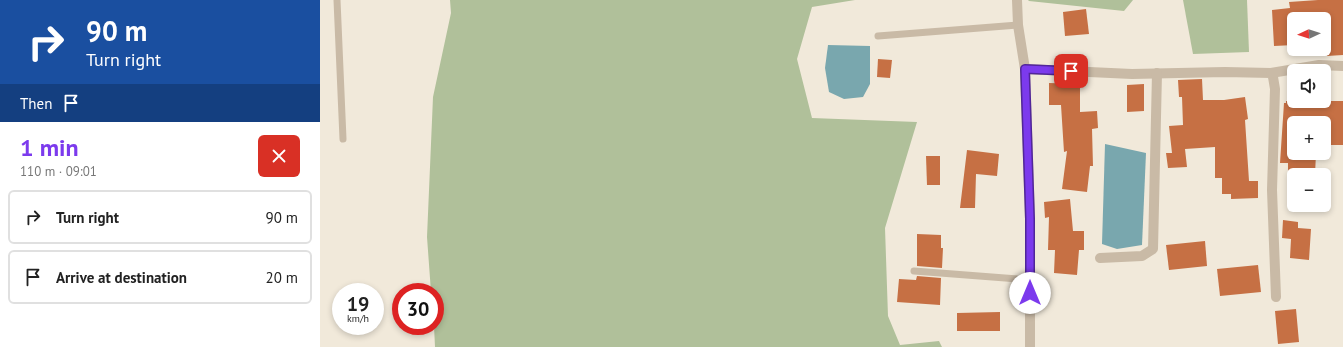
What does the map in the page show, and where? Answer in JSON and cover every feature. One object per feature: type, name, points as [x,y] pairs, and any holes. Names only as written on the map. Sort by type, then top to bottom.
[{"type":"street","points":[[1017,0],[1018,25],[1025,69],[1030,219],[1030,347]]},
{"type":"street","points":[[1025,69],[1132,74],[1225,72],[1271,73],[1319,65],[1343,66]]},
{"type":"street","points":[[1100,258],[1142,256],[1153,249],[1157,73]]},
{"type":"street","points":[[1271,73],[1275,89],[1272,190],[1276,297]]},
{"type":"lane","points":[[337,0],[343,139]]},
{"type":"lane","points":[[878,36],[1018,25]]},
{"type":"lane","points":[[914,271],[1030,280]]},
{"type":"green space","points":[[450,0],[855,0],[812,7],[797,59],[812,118],[917,122],[885,228],[888,316],[900,345],[939,341],[942,347],[435,347],[434,335],[444,335],[444,283],[430,283],[427,237],[433,97],[451,13]]},
{"type":"green space","points":[[1028,0],[1133,0],[1124,11]]},
{"type":"green space","points":[[1183,0],[1247,0],[1249,52],[1193,54]]},
{"type":"water","points":[[828,45],[870,46],[870,84],[863,97],[844,99],[829,92],[825,68]]},
{"type":"water","points":[[1105,144],[1146,153],[1142,245],[1117,249],[1102,244]]},
{"type":"building","points":[[1343,0],[1343,55],[1331,56],[1331,12],[1287,12],[1287,45],[1274,46],[1272,10],[1290,8],[1289,2]]},
{"type":"building","points":[[1086,9],[1089,34],[1065,36],[1063,12]]},
{"type":"building","points":[[878,59],[892,60],[890,78],[877,77]]},
{"type":"building","points":[[1202,79],[1203,100],[1224,100],[1245,97],[1248,119],[1245,120],[1249,181],[1258,181],[1258,198],[1231,199],[1231,194],[1222,194],[1222,178],[1215,178],[1215,147],[1185,149],[1187,167],[1168,168],[1166,153],[1172,153],[1169,126],[1183,125],[1182,97],[1179,97],[1178,80]]},
{"type":"building","points":[[1049,83],[1080,84],[1080,112],[1097,111],[1098,128],[1092,129],[1093,166],[1090,166],[1087,192],[1062,189],[1067,151],[1064,152],[1061,105],[1049,105]]},
{"type":"building","points":[[1144,84],[1144,111],[1127,112],[1127,85]]},
{"type":"building","points":[[1287,101],[1287,108],[1331,108],[1331,101],[1343,101],[1343,145],[1331,145],[1331,116],[1287,116],[1287,160],[1316,160],[1315,168],[1288,168],[1288,163],[1280,163],[1284,103]]},
{"type":"building","points":[[967,150],[999,154],[997,176],[976,174],[975,208],[960,208]]},
{"type":"building","points":[[926,156],[940,156],[940,185],[927,185]]},
{"type":"building","points":[[1070,199],[1073,231],[1084,231],[1084,250],[1079,250],[1077,275],[1054,273],[1055,250],[1048,250],[1049,217],[1045,218],[1044,202]]},
{"type":"building","points":[[1283,220],[1298,222],[1298,228],[1311,229],[1309,260],[1290,258],[1291,239],[1282,238]]},
{"type":"building","points":[[917,234],[941,235],[941,248],[943,248],[942,268],[917,266]]},
{"type":"building","points":[[1205,241],[1207,266],[1169,270],[1166,245]]},
{"type":"building","points":[[1258,265],[1261,292],[1220,296],[1217,269]]},
{"type":"building","points":[[917,276],[941,278],[940,305],[897,302],[899,279],[916,280]]},
{"type":"building","points":[[1296,309],[1299,342],[1278,344],[1275,311]]},
{"type":"building","points":[[1000,312],[1000,331],[957,331],[957,313]]},
{"type":"route","points":[[1030,293],[1030,219],[1025,69],[1071,71]]}]
